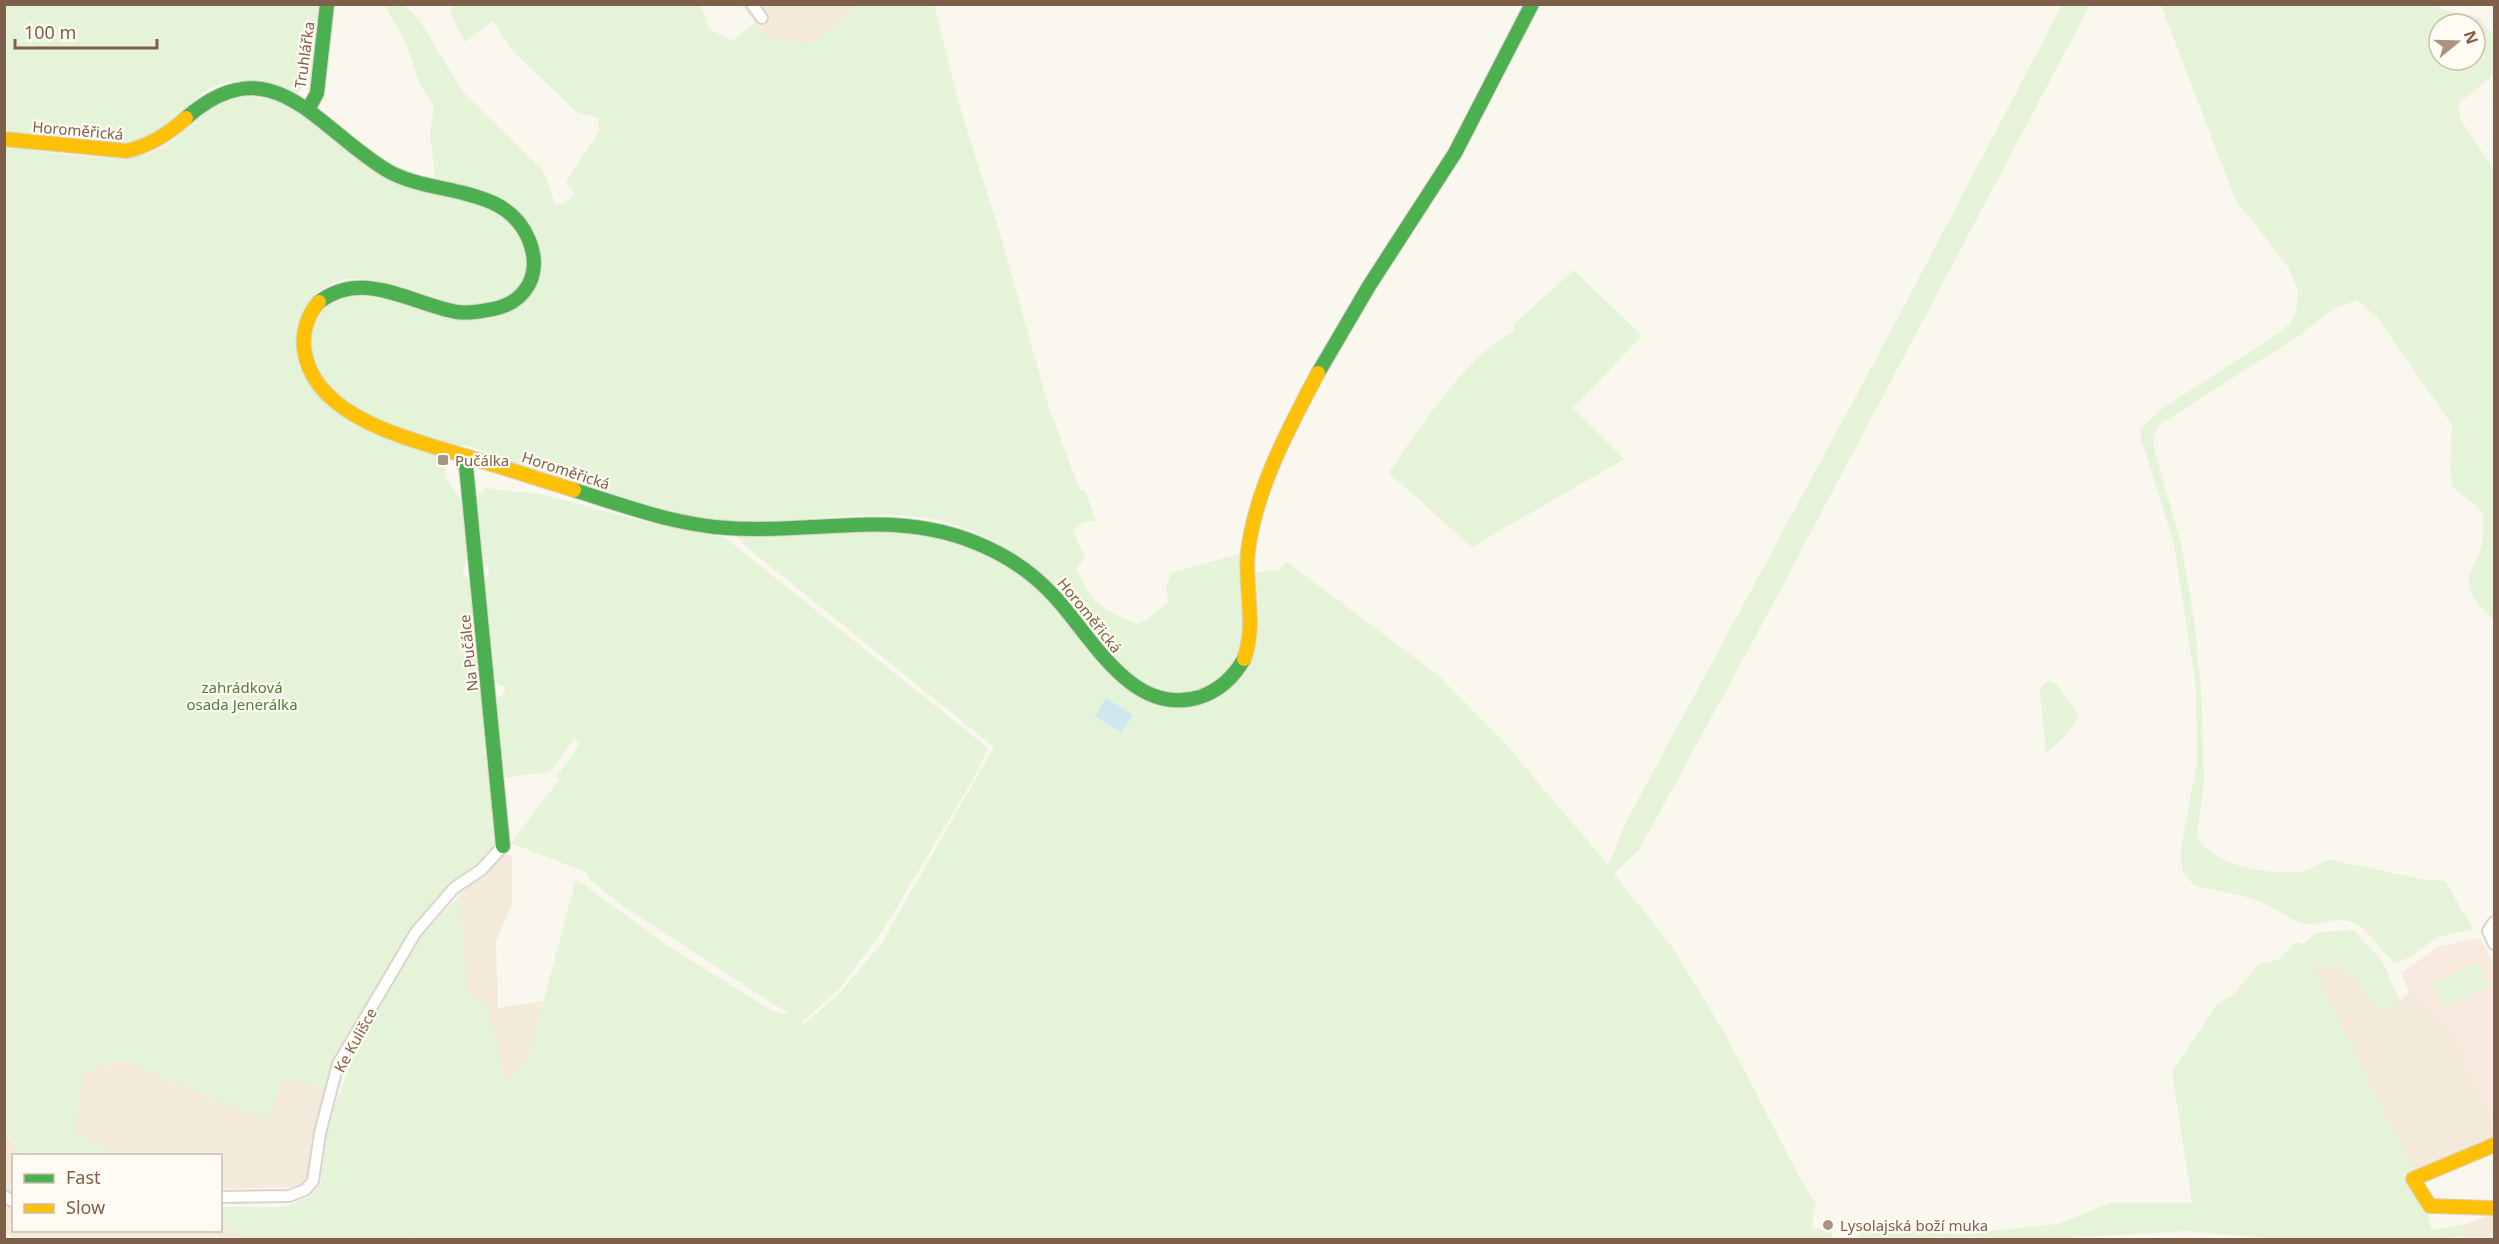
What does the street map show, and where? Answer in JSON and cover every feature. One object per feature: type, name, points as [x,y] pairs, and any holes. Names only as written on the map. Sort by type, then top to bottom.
[{"type":"main road","name":"Truhlářka","points":[[309,108],[317,93],[327,4]]},
{"type":"main road","name":"Horoměřická","points":[[4,139],[110,150],[141,149],[157,142],[175,129],[204,101],[227,89],[248,88],[271,91],[309,108],[389,172],[416,183],[476,195],[497,203],[509,211],[526,231],[534,257],[534,270],[524,292],[507,306],[477,312],[459,312],[376,288],[353,286],[333,291],[321,300],[310,315],[304,331],[304,348],[309,367],[319,384],[348,410],[388,432],[670,520],[704,527],[748,529],[871,522],[924,525],[955,532],[1011,559],[1038,579],[1076,621],[1115,671],[1134,687],[1167,699],[1182,700],[1210,694],[1229,680],[1242,663],[1250,636],[1247,572],[1252,530],[1261,496],[1299,411],[1358,303],[1455,153],[1532,4]]},
{"type":"main road","name":"Na Pučálce","points":[[465,456],[503,846]]},
{"type":"main road","points":[[2494,1145],[2413,1179],[2430,1206],[2494,1209]]},
{"type":"street","points":[[752,4],[762,18]]},
{"type":"street","name":"Ke Kulišce","points":[[222,1197],[289,1196],[305,1190],[313,1181],[320,1133],[338,1064],[416,932],[454,888],[481,870],[503,846]]},
{"type":"street","points":[[2491,926],[2494,944]]},
{"type":"shaded area","points":[[742,5],[850,5],[854,10],[807,45],[765,37]]},
{"type":"shaded area","points":[[504,853],[512,856],[512,904],[496,941],[498,1008],[543,1001],[528,1059],[506,1085],[488,1008],[467,989],[460,895],[455,890],[485,872]]},
{"type":"shaded area","points":[[2480,938],[2494,964],[2494,1125],[2465,1064],[2452,1029],[2409,992],[2401,973],[2440,946]]},
{"type":"shaded area","points":[[2312,965],[2344,969],[2356,979],[2364,995],[2400,1002],[2409,992],[2452,1029],[2465,1064],[2494,1125],[2494,1140],[2416,1172],[2386,1117]]},
{"type":"shaded area","points":[[119,1060],[267,1119],[284,1079],[325,1088],[318,1114],[310,1172],[303,1183],[292,1187],[222,1189],[222,1154],[115,1154],[75,1132],[84,1074]]},
{"type":"shaded area","points":[[4,1130],[22,1154],[12,1154],[12,1232],[222,1232],[222,1218],[243,1239],[14,1239],[5,1232]]},
{"type":"shaded area","points":[[2494,1213],[2494,1239],[2462,1240],[2466,1224]]},
{"type":"green space","points":[[4,5],[334,5],[324,72],[296,93],[259,82],[234,81],[222,84],[210,88],[199,96],[156,132],[142,140],[127,144],[5,132]]},
{"type":"green space","points":[[385,5],[404,5],[420,21],[462,91],[544,172],[555,204],[564,204],[575,194],[566,182],[599,131],[598,118],[576,112],[512,50],[493,21],[465,42],[450,12],[455,5],[699,5],[705,14],[708,28],[732,41],[754,23],[765,37],[807,45],[854,11],[850,5],[934,5],[962,114],[1002,240],[1049,408],[1080,490],[1085,491],[1096,521],[1083,522],[1073,531],[1085,558],[1076,569],[1087,591],[1099,604],[1136,624],[1145,621],[1168,602],[1166,589],[1171,573],[1242,553],[1243,636],[1235,660],[1225,674],[1204,688],[1178,693],[1155,688],[1134,676],[1115,660],[1065,598],[1034,567],[981,535],[948,523],[914,516],[844,516],[739,522],[682,515],[495,458],[494,455],[466,445],[458,446],[417,434],[373,416],[335,392],[322,376],[313,357],[311,343],[316,321],[327,306],[341,296],[354,293],[377,294],[470,318],[491,318],[514,310],[523,302],[537,283],[540,271],[539,245],[535,233],[521,213],[491,193],[435,177],[430,134],[434,106],[420,85],[407,46]]},
{"type":"green space","points":[[2062,5],[2090,5],[1766,617],[1639,850],[1614,874],[1670,944],[1728,1039],[1801,1180],[1816,1204],[1811,1228],[1830,1229],[1833,1239],[411,1240],[410,1237],[404,1240],[243,1240],[222,1218],[222,1207],[283,1207],[310,1197],[321,1183],[325,1131],[361,1038],[421,935],[460,895],[467,989],[488,1008],[506,1084],[528,1059],[576,879],[668,946],[771,1010],[789,1014],[626,908],[590,880],[585,872],[511,843],[559,780],[556,777],[580,744],[574,739],[550,772],[502,778],[495,699],[505,694],[504,687],[494,682],[483,581],[489,574],[488,567],[480,562],[474,498],[486,488],[545,495],[646,522],[724,537],[988,748],[971,783],[882,932],[839,989],[802,1022],[802,1026],[838,995],[881,944],[994,747],[744,545],[737,536],[875,528],[929,533],[965,543],[1000,560],[1021,574],[1051,603],[1090,653],[1118,683],[1133,694],[1156,703],[1208,701],[1235,685],[1254,572],[1278,570],[1287,562],[1438,675],[1504,742],[1608,865],[1626,822],[1890,333]]},
{"type":"green space","points":[[2161,5],[2438,5],[2440,9],[2454,12],[2427,12],[2427,72],[2487,72],[2487,28],[2494,36],[2494,74],[2458,104],[2461,120],[2494,170],[2494,620],[2471,593],[2470,574],[2482,544],[2483,517],[2477,507],[2452,487],[2450,471],[2452,425],[2377,317],[2357,300],[2336,308],[2292,340],[2162,423],[2155,432],[2153,444],[2181,544],[2194,619],[2201,687],[2204,781],[2197,836],[2215,855],[2257,870],[2299,872],[2330,860],[2427,880],[2445,881],[2473,929],[2438,937],[2410,957],[2397,963],[2386,955],[2368,933],[2350,922],[2337,920],[2303,923],[2257,901],[2194,886],[2183,871],[2180,855],[2197,762],[2196,688],[2174,544],[2140,429],[2163,408],[2282,331],[2292,321],[2296,312],[2297,288],[2288,267],[2235,199]]},
{"type":"green space","name":"zahrádková osada Jenerálka","points":[[242,95],[259,97],[290,106],[305,114],[363,162],[399,184],[483,204],[498,211],[510,221],[523,241],[527,259],[524,277],[516,291],[505,298],[480,304],[461,305],[443,302],[384,283],[365,279],[346,280],[328,286],[312,299],[301,319],[296,341],[298,358],[304,374],[320,393],[379,435],[443,457],[447,479],[461,501],[468,557],[463,569],[464,575],[470,581],[497,838],[490,854],[452,886],[336,1060],[325,1088],[284,1079],[267,1120],[119,1060],[84,1074],[75,1131],[115,1154],[23,1154],[5,1130],[5,146],[84,156],[125,157],[144,154],[170,142],[208,110],[229,98]]},
{"type":"green space","points":[[1574,270],[1642,336],[1573,408],[1624,459],[1472,547],[1389,473],[1413,437],[1463,373],[1498,341],[1514,332],[1514,324]]},
{"type":"green space","points":[[2049,680],[2056,684],[2079,716],[2063,738],[2046,754],[2040,693],[2041,688]]},
{"type":"green space","points":[[2353,930],[2383,962],[2400,1002],[2386,1011],[2364,995],[2356,979],[2344,969],[2312,965],[2386,1117],[2416,1172],[2432,1230],[2466,1224],[2462,1236],[2442,1240],[2284,1240],[2186,1231],[2033,1240],[1852,1240],[1866,1229],[1962,1234],[2058,1224],[2110,1203],[2192,1203],[2172,1072],[2218,1003],[2234,994],[2259,964],[2278,960],[2296,942],[2304,944],[2315,933]]},
{"type":"green space","points":[[2477,962],[2489,986],[2443,1008],[2431,985]]},
{"type":"water","points":[[1106,698],[1133,715],[1121,733],[1095,716]]},
{"type":"traffic: fast","points":[[309,108],[317,93],[327,4]]},
{"type":"traffic: fast","points":[[1318,373],[1369,286],[1455,153],[1532,4]]},
{"type":"traffic: fast","points":[[186,118],[216,97],[244,88],[269,91],[293,101],[316,116],[388,171],[426,185],[486,200],[504,209],[518,222],[533,251],[534,268],[529,284],[518,298],[499,308],[466,313],[457,312],[370,288],[353,288],[336,292],[319,302]]},
{"type":"traffic: fast","points":[[465,456],[503,846]]},
{"type":"traffic: fast","points":[[574,490],[650,514],[708,526],[763,529],[896,525],[929,529],[962,537],[1004,556],[1033,576],[1068,612],[1115,669],[1133,685],[1153,696],[1175,700],[1200,697],[1226,682],[1244,659]]},
{"type":"traffic: slow","points":[[4,139],[127,151],[159,138],[186,118]]},
{"type":"traffic: slow","points":[[319,302],[307,324],[304,348],[311,372],[325,392],[344,408],[392,433],[574,490]]},
{"type":"traffic: slow","points":[[1244,659],[1250,632],[1248,551],[1258,504],[1275,459],[1318,373]]},
{"type":"traffic: slow","points":[[2494,1145],[2413,1179],[2430,1206],[2494,1208]]},
{"type":"place","name":"Pučálka","points":[[443,460]]},
{"type":"place","name":"Lysolajská boží muka","points":[[1828,1225]]}]
